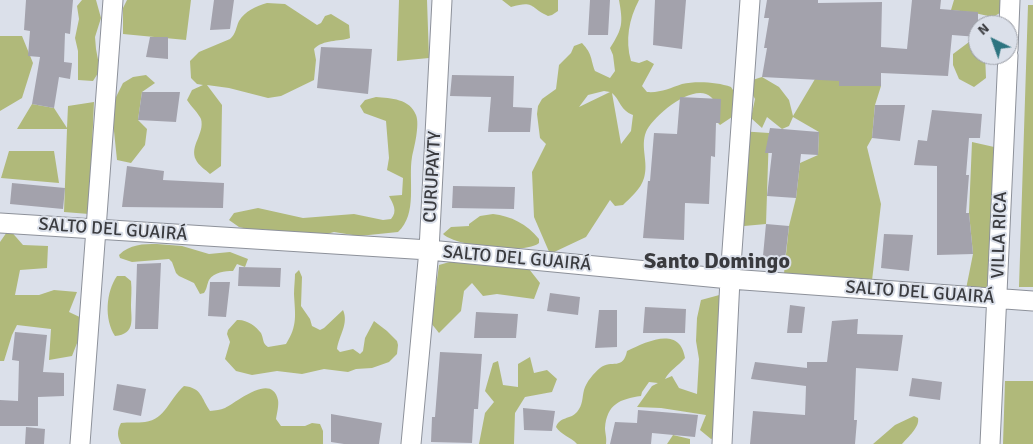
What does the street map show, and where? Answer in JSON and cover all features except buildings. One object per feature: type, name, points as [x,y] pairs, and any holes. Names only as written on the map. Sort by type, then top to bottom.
[{"type":"street","points":[[80,444],[113,0]]},
{"type":"street","name":"CURUPAYTY","points":[[411,444],[429,250],[442,0]]},
{"type":"street","points":[[722,444],[730,279],[750,0]]},
{"type":"street","points":[[1009,15],[1010,0]]},
{"type":"street","name":"VILLA RICA","points":[[990,444],[1008,65]]},
{"type":"street","name":"SALTO DEL GUAIRÁ","points":[[0,223],[429,250],[730,279],[1033,301]]},
{"type":"green space","points":[[82,0],[96,0],[101,18],[95,37],[100,70],[93,81],[78,80],[78,51],[75,38],[79,19],[77,6]]},
{"type":"green space","points":[[127,0],[191,0],[186,40],[123,34],[123,8]]},
{"type":"green space","points":[[399,0],[427,0],[429,58],[397,61]]},
{"type":"green space","points":[[502,0],[558,0],[558,11],[548,16],[532,6],[524,4],[511,7]]},
{"type":"green space","points":[[619,0],[639,0],[630,22],[628,45],[631,61],[639,63],[647,60],[654,64],[642,86],[647,92],[661,91],[694,82],[725,85],[731,87],[735,93],[732,117],[720,125],[715,118],[713,99],[704,93],[685,97],[674,103],[656,118],[646,132],[644,143],[646,167],[643,182],[638,190],[623,205],[615,206],[610,200],[586,237],[550,254],[534,217],[532,172],[546,144],[540,138],[538,106],[542,99],[556,89],[559,65],[571,53],[574,46],[582,43],[590,54],[595,71],[610,78],[615,71],[610,48],[620,30]],"holes":[[[604,91],[610,92],[579,107],[588,95]],[[612,93],[623,108],[633,115],[631,131],[621,144]]]},
{"type":"green space","points":[[954,0],[1003,0],[1005,10],[996,15],[984,15],[951,10]]},
{"type":"green space","points":[[267,3],[285,4],[317,25],[321,23],[325,16],[331,14],[349,25],[350,38],[327,42],[314,49],[316,60],[314,80],[281,96],[268,98],[229,88],[207,85],[222,105],[221,166],[210,174],[198,164],[194,155],[202,124],[201,119],[187,100],[192,90],[203,85],[197,84],[191,78],[190,61],[199,52],[230,39],[244,14],[255,7]]},
{"type":"green space","points":[[1028,5],[1033,5],[1033,287],[1019,287]]},
{"type":"green space","points":[[0,36],[22,36],[33,63],[22,98],[0,111]]},
{"type":"green space","points":[[968,43],[968,65],[985,65],[986,78],[974,87],[959,79],[953,65],[953,54]]},
{"type":"green space","points":[[841,60],[839,86],[881,86],[875,105],[872,138],[867,147],[881,204],[871,289],[783,283],[789,226],[796,198],[800,163],[818,155],[819,132],[793,117],[789,126],[782,129],[767,117],[762,128],[751,118],[755,99],[746,82],[762,77],[779,87],[789,100],[793,116],[815,79]]},
{"type":"green space","points":[[146,75],[155,83],[142,92],[138,120],[147,129],[145,145],[131,163],[117,160],[112,112],[116,97],[123,83],[133,77]]},
{"type":"green space","points":[[376,97],[399,100],[405,103],[413,110],[417,119],[411,166],[410,206],[404,225],[398,232],[359,236],[334,232],[316,237],[261,229],[248,229],[239,227],[229,220],[234,213],[258,208],[303,218],[354,214],[383,220],[391,219],[394,210],[389,196],[402,195],[403,178],[387,170],[389,158],[386,121],[364,113],[360,106],[365,100]]},
{"type":"green space","points":[[94,102],[89,214],[64,212],[67,129],[17,129],[32,104],[54,108],[67,128],[68,106]]},
{"type":"green space","points":[[739,131],[769,133],[766,224],[733,227]]},
{"type":"green space","points":[[972,142],[1003,149],[993,292],[966,289],[973,254],[969,213]]},
{"type":"green space","points":[[9,151],[54,151],[59,183],[1,178]]},
{"type":"green space","points":[[493,214],[512,219],[524,225],[539,239],[539,243],[531,247],[490,248],[461,242],[443,234],[451,227],[469,226],[480,216]]},
{"type":"green space","points":[[9,229],[23,245],[48,246],[47,268],[20,270],[15,295],[39,295],[54,290],[77,292],[69,312],[86,320],[72,356],[49,360],[51,329],[17,325],[4,361],[0,361],[0,242]]},
{"type":"green space","points":[[157,244],[182,246],[209,254],[230,252],[248,259],[245,267],[237,264],[233,271],[214,275],[209,280],[204,293],[200,294],[194,283],[176,273],[169,259],[132,262],[120,258],[119,255],[132,247]]},
{"type":"green space","points":[[460,259],[506,264],[529,269],[540,283],[534,299],[497,294],[483,296],[472,283],[464,291],[461,311],[439,333],[431,323],[439,265]]},
{"type":"green space","points":[[299,270],[302,277],[301,306],[310,319],[312,326],[320,330],[324,328],[343,310],[345,320],[337,349],[340,352],[353,349],[360,354],[363,351],[365,338],[374,321],[397,341],[397,354],[389,362],[372,368],[356,369],[348,372],[324,369],[302,374],[277,371],[252,375],[236,371],[225,359],[230,342],[227,334],[228,330],[237,320],[244,321],[259,330],[268,347],[286,344],[294,325],[295,274]]},
{"type":"green space","points":[[117,276],[125,276],[131,281],[131,325],[122,335],[115,336],[109,322],[108,306],[110,290]]},
{"type":"green space","points":[[723,294],[718,436],[711,439],[700,430],[706,415],[661,408],[637,407],[652,386],[658,383],[649,382],[641,396],[621,401],[612,408],[606,420],[606,444],[577,444],[558,430],[556,427],[560,421],[574,414],[579,409],[585,387],[590,378],[600,368],[609,364],[620,363],[623,361],[627,351],[652,341],[669,339],[676,342],[682,348],[685,358],[665,379],[672,376],[679,388],[697,394],[699,359],[696,341],[697,318],[701,300]]},
{"type":"green space","points":[[530,357],[534,373],[547,370],[557,379],[552,392],[525,397],[515,413],[514,444],[479,444],[485,413],[494,402],[485,391],[493,363],[498,361],[503,385],[518,387],[518,364]]},
{"type":"green space","points":[[1005,381],[1033,381],[1033,444],[1003,444]]},
{"type":"green space","points":[[184,386],[198,391],[210,411],[225,408],[254,391],[269,389],[274,392],[278,400],[276,419],[281,426],[320,424],[323,431],[323,444],[121,444],[118,434],[121,423],[145,422],[158,417]]},
{"type":"green space","points":[[914,416],[918,418],[917,425],[902,444],[873,444],[895,425]]},
{"type":"green space","points":[[673,435],[690,439],[690,444],[667,444]]},
{"type":"district","name":"Santo Domingo","points":[[717,262]]}]
